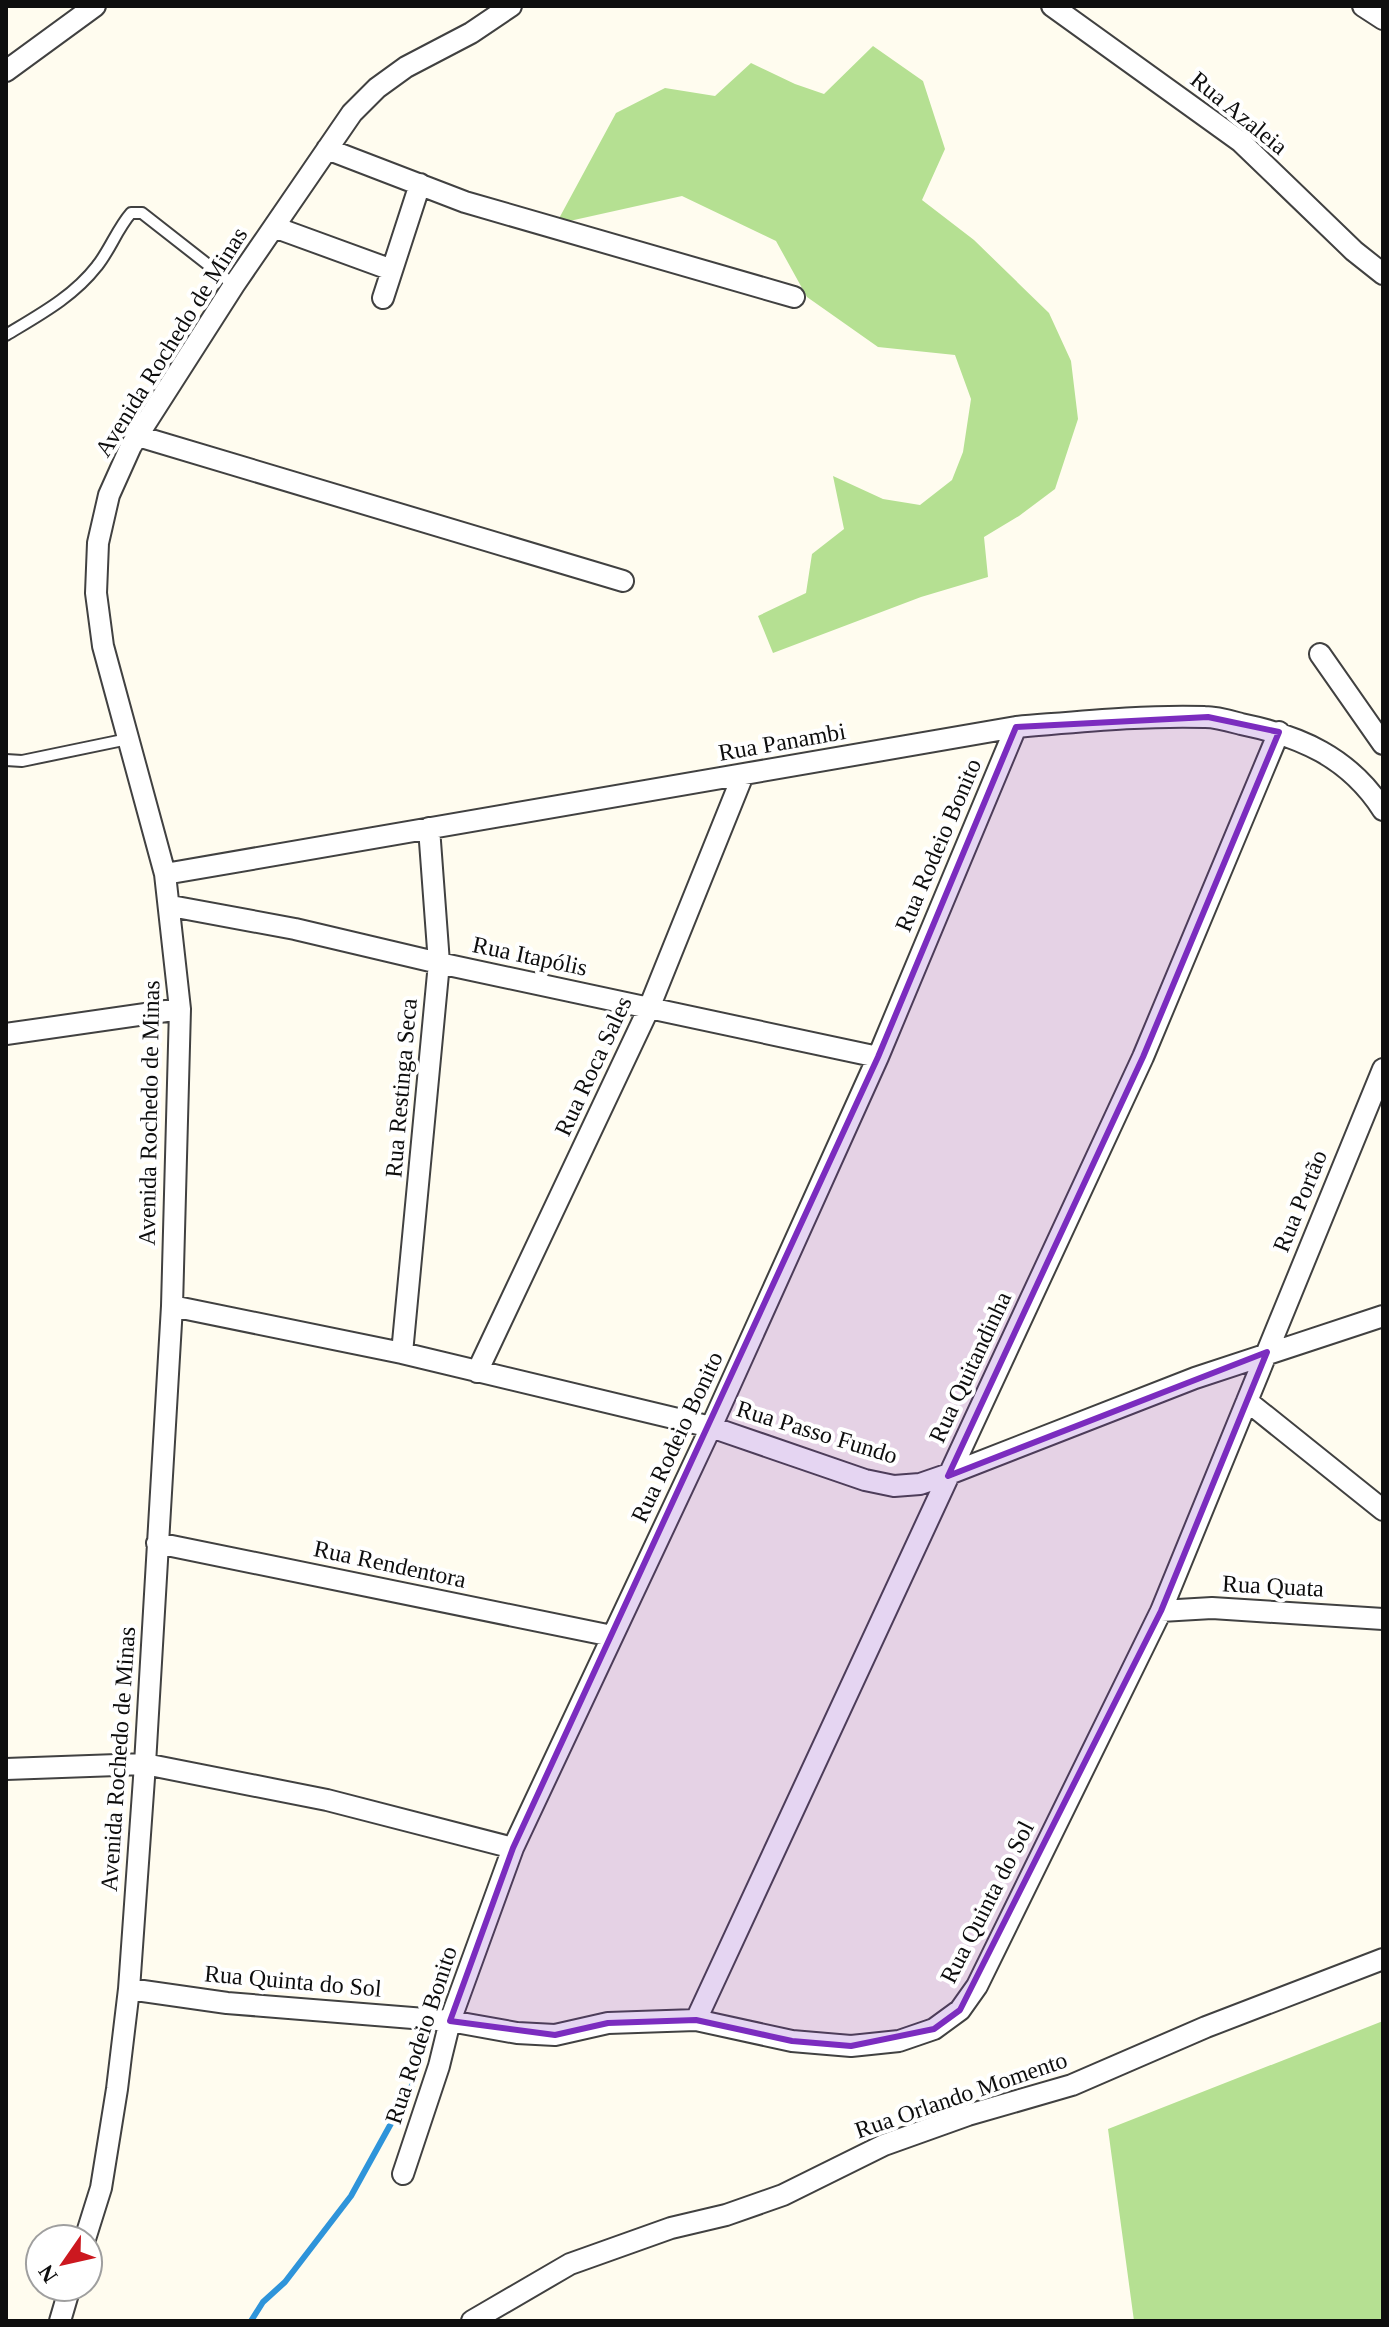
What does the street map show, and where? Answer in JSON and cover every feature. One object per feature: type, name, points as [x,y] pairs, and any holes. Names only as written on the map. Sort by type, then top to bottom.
[{"type":"street","points":[[6,71],[95,6]]},
{"type":"street","name":"Avenida Rochedo de Minas","points":[[90,2223],[101,2188],[129,1989],[172,1306],[180,1009],[171,906],[165,874],[103,646],[96,581],[98,543],[109,495],[138,436],[234,285],[352,113],[377,88],[406,67],[471,33],[511,6]]},
{"type":"street","name":"Rua Azaleia","points":[[1052,6],[1241,142],[1315,215],[1383,274]]},
{"type":"street","points":[[1363,6],[1383,19]]},
{"type":"street","points":[[327,149],[465,202],[794,297]]},
{"type":"street","points":[[383,298],[420,184]]},
{"type":"street","points":[[274,227],[392,270]]},
{"type":"street","points":[[138,436],[623,581]]},
{"type":"street","points":[[1320,654],[1383,744]]},
{"type":"street","name":"Rua Panambi","points":[[165,874],[1016,727],[1208,717],[1279,732],[1323,750],[1351,773],[1383,810]]},
{"type":"street","name":"Rua Rodeio Bonito","points":[[403,2174],[439,2066],[450,2021],[513,1848],[711,1427],[878,1057],[1016,727]]},
{"type":"street","name":"Rua Quitandinha","points":[[696,2020],[1143,1057],[1279,732]]},
{"type":"street","name":"Rua Roca Sales","points":[[477,1372],[649,1008],[743,775]]},
{"type":"street","name":"Rua Restinga Seca","points":[[402,1353],[439,963],[429,828]]},
{"type":"street","name":"Rua Itapólis","points":[[171,906],[295,929],[878,1057]]},
{"type":"street","points":[[6,1034],[180,1009]]},
{"type":"street","name":"Rua Portão","points":[[1267,1352],[1383,1069]]},
{"type":"street","name":"Rua Passo Fundo","points":[[172,1306],[402,1353],[711,1427],[865,1480],[894,1486],[920,1484],[949,1474],[1180,1383],[1383,1316]]},
{"type":"street","name":"Rua Quinta do Sol","points":[[129,1989],[239,2004],[450,2021],[517,2033],[555,2035],[608,2023],[696,2020],[792,2041],[851,2046],[899,2041],[934,2029],[960,2010],[992,1956],[1161,1611],[1267,1352]]},
{"type":"street","points":[[1247,1401],[1383,1510]]},
{"type":"street","name":"Rua Rendentora","points":[[157,1543],[612,1636]]},
{"type":"street","name":"Rua Quata","points":[[1161,1611],[1212,1608],[1383,1619]]},
{"type":"street","points":[[6,1769],[145,1764],[327,1800],[513,1848]]},
{"type":"street","name":"Rua Orlando Momento","points":[[472,2321],[570,2264],[671,2228],[726,2215],[783,2195],[884,2145],[968,2115],[1072,2085],[1206,2027],[1383,1959]]},
{"type":"lane","points":[[6,335],[79,287],[98,265],[123,221],[131,213],[142,213],[234,285]]},
{"type":"lane","points":[[6,760],[22,761],[128,739]]},
{"type":"highlighted area","points":[[1208,717],[1279,732],[1143,1057],[948,1476],[1267,1352],[1161,1611],[960,2010],[934,2029],[851,2046],[792,2041],[696,2020],[608,2023],[555,2035],[450,2021],[513,1848],[878,1057],[1016,727]]},
{"type":"green space","points":[[873,46],[923,81],[945,149],[922,200],[974,240],[1049,313],[1071,361],[1078,419],[1055,489],[984,537],[988,577],[921,597],[773,653],[758,616],[806,593],[812,554],[844,529],[833,476],[883,499],[920,505],[952,480],[963,452],[971,399],[955,355],[878,347],[807,297],[776,241],[682,196],[556,224],[616,113],[665,88],[715,96],[751,63],[824,94]]},
{"type":"green space","points":[[1383,2021],[1383,2321],[1134,2321],[1108,2129]]},
{"type":"waterway","points":[[251,2321],[263,2302],[285,2282],[351,2196],[415,2080]]}]
